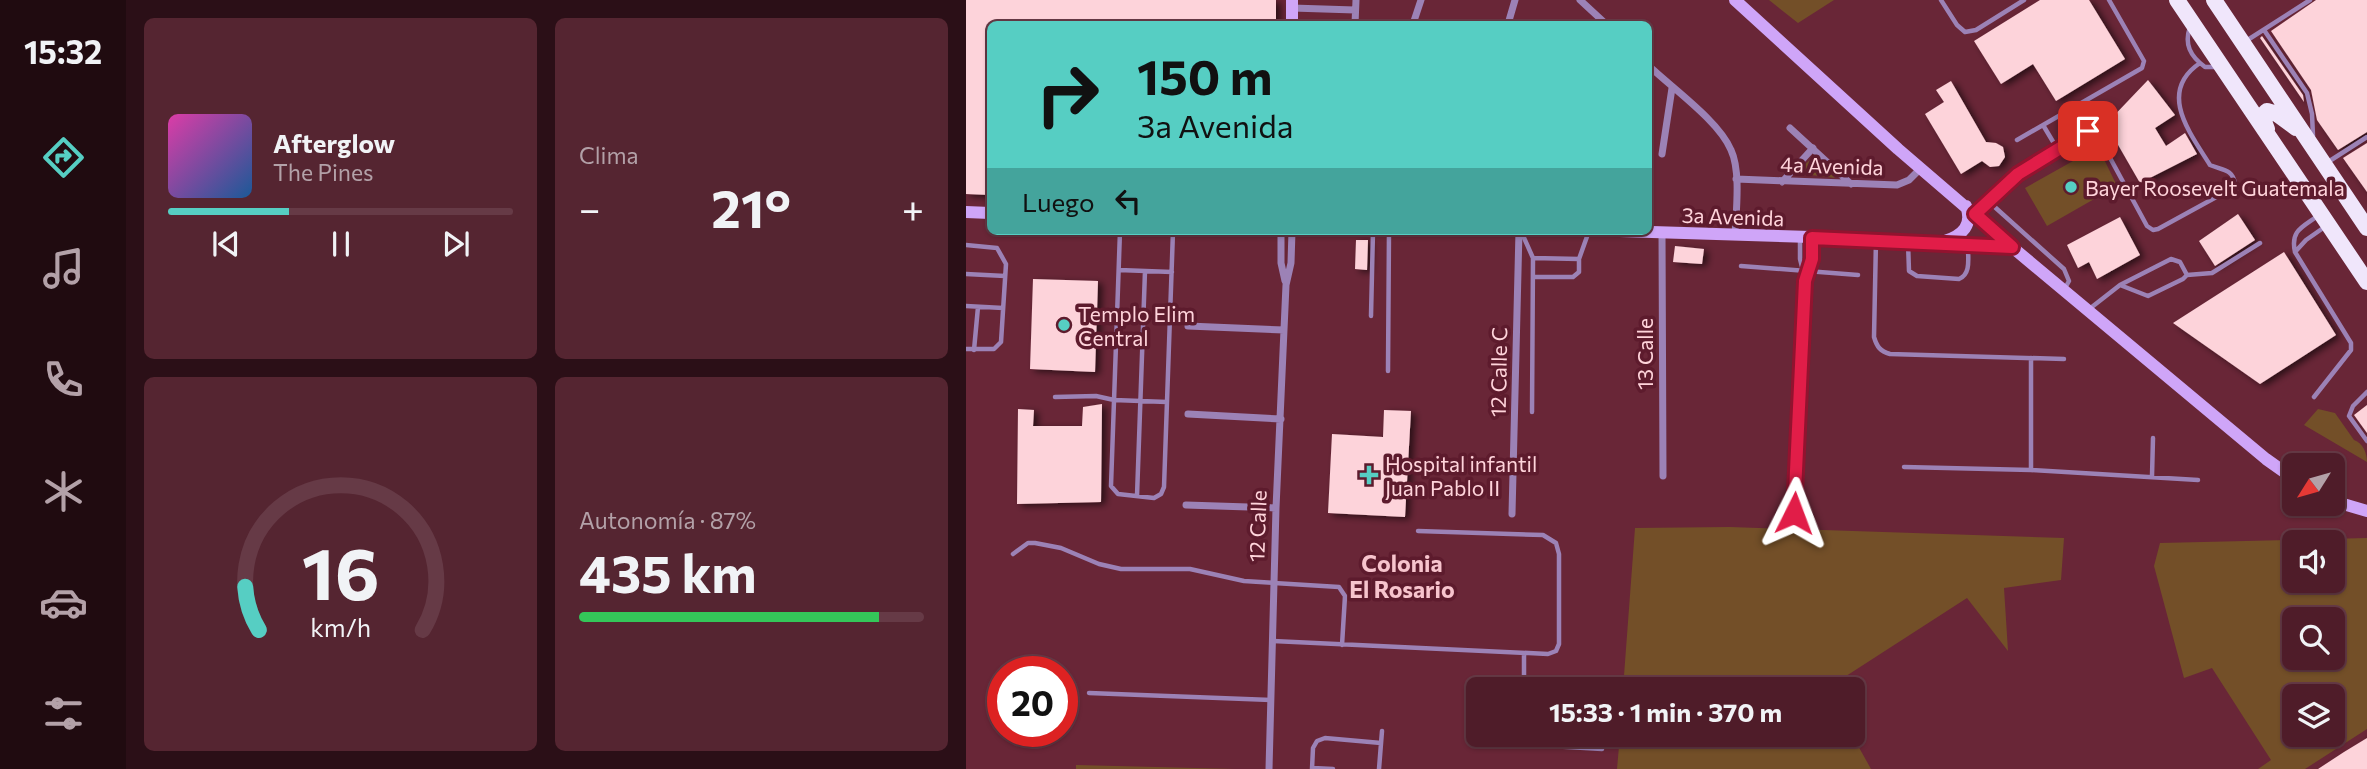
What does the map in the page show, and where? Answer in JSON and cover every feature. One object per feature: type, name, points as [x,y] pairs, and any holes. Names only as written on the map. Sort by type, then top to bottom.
[{"type":"highway","points":[[2176,0],[2367,282]]},
{"type":"highway","points":[[2214,0],[2367,228]]},
{"type":"highway","points":[[2277,147],[2262,121],[2264,113],[2277,114],[2303,133]]},
{"type":"main road","points":[[1735,0],[1898,149],[2282,471]]},
{"type":"main road","points":[[1938,243],[1955,237],[1966,228],[1970,209]]},
{"type":"main road","points":[[966,212],[987,213]]},
{"type":"main road","name":"3a Avenida","points":[[1652,232],[1876,239],[2012,247]]},
{"type":"main road","points":[[2345,505],[2367,511]]},
{"type":"street","points":[[1328,0],[1328,9]]},
{"type":"street","points":[[1355,21],[1356,0]]},
{"type":"street","points":[[1414,21],[1421,0]]},
{"type":"street","points":[[1509,21],[1515,0]]},
{"type":"street","points":[[1580,0],[1601,21]]},
{"type":"street","points":[[1292,4],[1355,10]]},
{"type":"street","points":[[1652,69],[1721,132],[1733,152],[1736,179],[1735,236]]},
{"type":"street","points":[[1662,154],[1672,88]]},
{"type":"street","points":[[1790,128],[1852,184]]},
{"type":"street","points":[[1782,181],[1813,148]]},
{"type":"street","name":"4a Avenida","points":[[1736,179],[1897,185],[1909,180],[1922,167]]},
{"type":"street","name":"13 Calle","points":[[1661,232],[1662,476]]},
{"type":"street","name":"12 Calle","points":[[1282,235],[1281,263],[1286,285]]},
{"type":"street","name":"12 Calle","points":[[1269,769],[1276,508],[1286,285],[1292,263],[1292,235]]},
{"type":"street","name":"12 Calle C","points":[[1512,514],[1520,235]]},
{"type":"street","points":[[1188,326],[1284,330]]},
{"type":"street","points":[[1188,414],[1281,419]]},
{"type":"street","points":[[1186,505],[1276,508]]},
{"type":"lane","points":[[1941,0],[1957,25],[1965,32],[1976,30],[2024,0]]},
{"type":"lane","points":[[2017,140],[2141,68],[2144,61],[2109,0]]},
{"type":"lane","points":[[2243,43],[2310,0]]},
{"type":"lane","points":[[2192,23],[2187,43],[2200,63],[2205,67],[2220,66]]},
{"type":"lane","points":[[2263,30],[2307,93],[2312,114],[2313,147]]},
{"type":"lane","points":[[1970,209],[1988,201],[2018,174],[2088,131],[2096,132],[2147,226],[2153,230],[2231,189],[2235,184],[2234,178],[2229,171],[2210,165],[2181,115],[2179,100],[2183,77],[2200,63]]},
{"type":"lane","points":[[2043,125],[2058,150]]},
{"type":"lane","points":[[2324,164],[2366,140]]},
{"type":"lane","points":[[1988,201],[2064,269],[2069,281],[2064,290]]},
{"type":"lane","points":[[2314,397],[2351,350],[2351,343],[2295,253],[2292,241],[2297,231],[2325,220]]},
{"type":"lane","points":[[2295,253],[2325,220]]},
{"type":"lane","points":[[1120,235],[1111,486],[1118,494],[1154,498],[1161,494],[1164,487],[1173,235]]},
{"type":"lane","points":[[1371,316],[1373,235]]},
{"type":"lane","points":[[1388,371],[1389,235]]},
{"type":"lane","points":[[1522,235],[1533,258],[1532,412]]},
{"type":"lane","points":[[1534,277],[1573,277],[1579,272],[1579,259],[1588,235]]},
{"type":"lane","points":[[1794,513],[1805,281],[1805,271],[1800,259],[1806,238]]},
{"type":"lane","points":[[1805,271],[1812,259],[1806,238]]},
{"type":"lane","points":[[1876,239],[1874,337],[1882,352],[2064,359]]},
{"type":"lane","points":[[1909,241],[1909,271],[1917,276],[1935,278],[1965,277],[1968,272],[1968,244]]},
{"type":"lane","points":[[2120,285],[2148,296],[2187,275],[2212,273],[2260,243]]},
{"type":"lane","points":[[966,245],[997,248],[1006,264],[1001,342],[994,349],[966,349]]},
{"type":"lane","points":[[1533,258],[1579,259]]},
{"type":"lane","points":[[2088,310],[2120,285],[2171,259],[2180,262],[2187,275]]},
{"type":"lane","points":[[1741,266],[1858,275]]},
{"type":"lane","points":[[1119,270],[1171,272]]},
{"type":"lane","points":[[1137,496],[1145,271]]},
{"type":"lane","points":[[966,274],[1005,276]]},
{"type":"lane","points":[[966,306],[1003,308]]},
{"type":"lane","points":[[974,350],[978,307]]},
{"type":"lane","points":[[2031,358],[2031,470]]},
{"type":"lane","points":[[2367,392],[2353,406],[2349,416],[2367,441]]},
{"type":"lane","points":[[1055,397],[1096,396],[1114,400],[1167,402]]},
{"type":"lane","points":[[2152,476],[2153,438]]},
{"type":"lane","points":[[1904,467],[2031,470],[2198,480]]},
{"type":"lane","points":[[1273,641],[1548,654],[1556,651],[1559,644],[1559,554],[1556,543],[1543,535],[1419,531]]},
{"type":"lane","points":[[1013,555],[1028,543],[1035,543],[1061,548],[1099,564],[1121,569],[1190,569],[1244,581],[1339,587],[1345,596],[1342,645]]},
{"type":"lane","points":[[1524,653],[1524,677]]},
{"type":"lane","points":[[1089,693],[1271,700]]},
{"type":"lane","points":[[1379,769],[1382,731]]},
{"type":"lane","points":[[1333,769],[1312,769],[1313,747],[1317,741],[1325,738],[1381,743]]},
{"type":"lane","points":[[1567,747],[1602,749]]},
{"type":"shaded area","points":[[1769,0],[1834,0],[1798,23]]},
{"type":"shaded area","name":"Bayer Roosevelt Guatemala","points":[[2098,147],[2117,186],[2047,226],[2025,188]]},
{"type":"shaded area","points":[[1813,157],[1835,178],[1796,173]]},
{"type":"shaded area","points":[[2318,409],[2335,413],[2354,440],[2362,446],[2367,462],[2304,425]]},
{"type":"shaded area","points":[[1730,527],[2064,538],[2061,580],[2004,588],[2008,651],[1967,598],[1845,677],[1624,677],[1635,528]]},
{"type":"shaded area","points":[[2367,538],[2367,729],[2345,743],[2345,684],[2282,684],[2282,747],[2339,747],[2305,769],[2258,769],[2271,760],[2212,668],[2184,678],[2154,566],[2160,543],[2282,540],[2282,593],[2345,593],[2345,539]]},
{"type":"shaded area","points":[[1619,747],[1859,747],[1871,769],[1617,769]]},
{"type":"shaded area","points":[[1076,765],[1236,769],[1076,769]]},
{"type":"building","points":[[966,0],[1276,0],[1276,21],[987,21],[987,195],[966,194]]},
{"type":"building","points":[[2040,0],[2089,0],[2125,59],[2056,101],[2033,64],[2001,84],[1974,41]]},
{"type":"building","points":[[2316,0],[2367,0],[2367,132],[2338,150],[2317,120],[2311,90],[2271,31]]},
{"type":"building","points":[[2262,36],[2303,95],[2304,102],[2260,38]]},
{"type":"building","name":"Bayer Roosevelt Guatemala","points":[[2148,80],[2175,115],[2155,128],[2166,146],[2185,133],[2197,154],[2140,183],[2106,124]]},
{"type":"building","points":[[1951,81],[1986,142],[2003,147],[2005,157],[1999,166],[1990,167],[1982,161],[1961,174],[1925,114],[1944,102],[1936,90]]},
{"type":"building","points":[[2367,143],[2367,192],[2343,158]]},
{"type":"building","points":[[2238,214],[2255,240],[2215,266],[2199,241]]},
{"type":"building","name":"Bayer Roosevelt Guatemala","points":[[2120,217],[2140,255],[2097,279],[2089,262],[2078,268],[2067,245]]},
{"type":"building","points":[[1356,240],[1368,240],[1367,270],[1355,269]]},
{"type":"building","points":[[1675,246],[1704,249],[1702,264],[1673,262]]},
{"type":"building","points":[[2284,252],[2336,335],[2260,384],[2173,323]]},
{"type":"building","name":"Templo Elim Central","points":[[1033,279],[1098,281],[1095,372],[1030,369]]},
{"type":"building","points":[[1102,404],[1101,502],[1017,504],[1018,409],[1034,410],[1033,426],[1082,426],[1083,407]]},
{"type":"building","points":[[2367,405],[2367,433],[2354,415]]},
{"type":"building","name":"Hospital infantil Juan Pablo II","points":[[1384,410],[1411,411],[1405,517],[1328,513],[1332,434],[1383,437]]},
{"type":"building","points":[[2367,738],[2367,769],[2318,769],[2344,752]]},
{"type":"place","name":"Bayer Roosevelt Guatemala","points":[[2071,187]]},
{"type":"place","name":"Templo Elim Central","points":[[1064,325]]},
{"type":"place","name":"Hospital infantil Juan Pablo II","points":[[1369,475]]},
{"type":"district","name":"Colonia El Rosario","points":[[1402,576]]},
{"type":"route","points":[[1794,513],[1805,281],[1812,259],[1812,238],[2012,247],[1975,214],[2018,174],[2088,131]]}]
